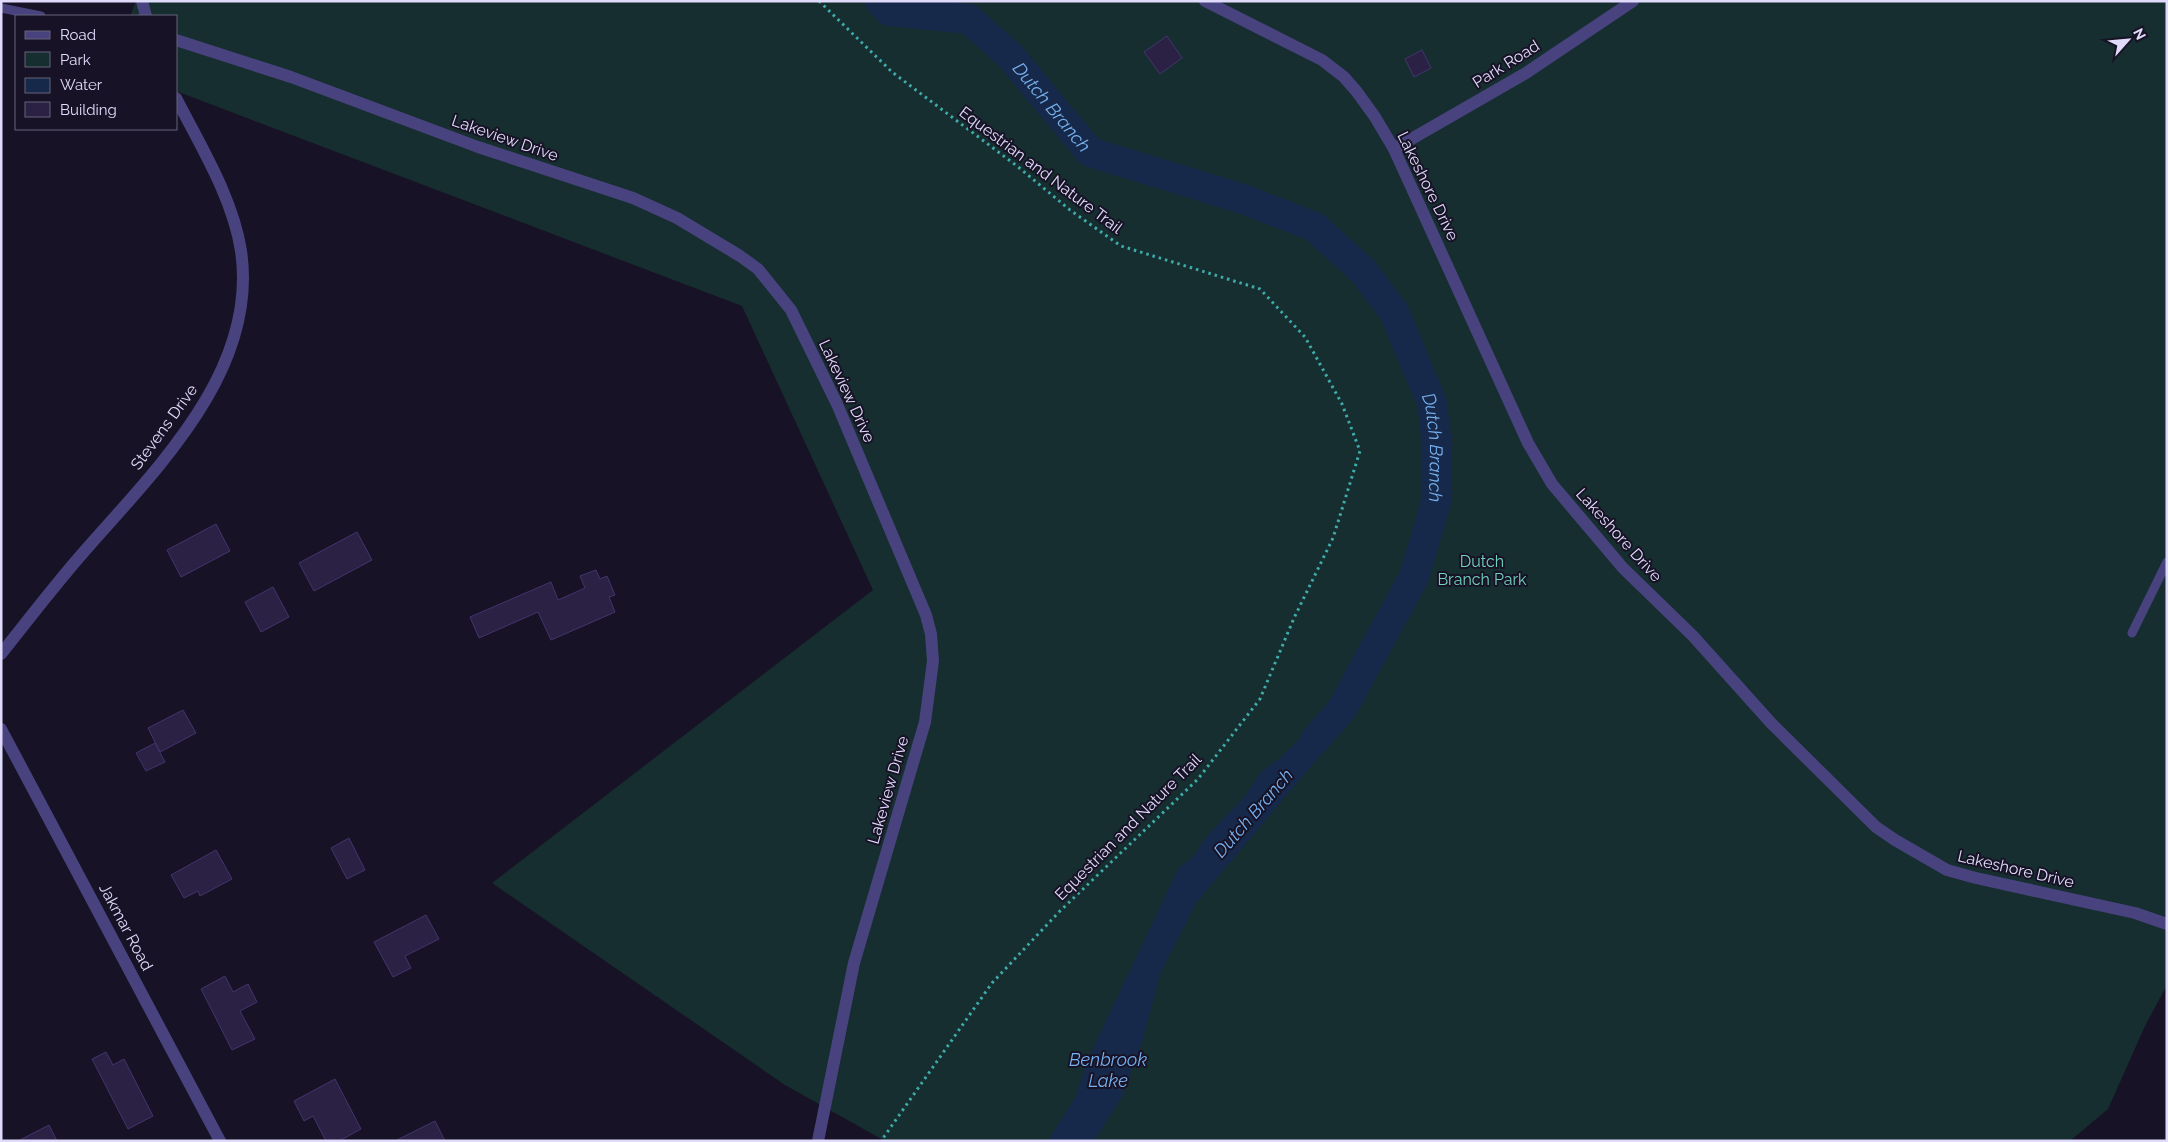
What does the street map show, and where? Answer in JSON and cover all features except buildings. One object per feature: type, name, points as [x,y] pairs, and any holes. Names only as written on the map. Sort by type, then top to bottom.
[{"type":"street","points":[[142,1],[146,15]]},
{"type":"street","name":"Lakeshore Drive","points":[[1205,1],[1322,60],[1344,78],[1357,92],[1394,149],[1528,443],[1552,484],[1624,568],[1693,636],[1771,723],[1876,827],[1947,870],[2135,913],[2167,924]]},
{"type":"street","name":"Park Road","points":[[1394,149],[1526,73],[1632,1]]},
{"type":"street","name":"Lakeview Drive","points":[[178,41],[291,77],[478,147],[633,198],[677,218],[740,256],[758,269],[791,310],[837,404],[926,615],[931,634],[933,661],[925,722],[854,963],[818,1141]]},
{"type":"street","name":"Stevens Drive","points":[[1,654],[66,572],[158,467],[199,413],[225,364],[234,338],[244,283],[241,250],[226,198],[178,102]]},
{"type":"street","name":"Jakmar Road","points":[[1,729],[220,1141]]},
{"type":"lane","points":[[1,8],[36,15]]},
{"type":"lane","points":[[2132,633],[2167,562]]},
{"type":"path","name":"Equestrian and Nature Trail","points":[[819,1],[892,72],[1017,166],[1070,210],[1121,246],[1260,289],[1305,337],[1342,404],[1360,451],[1333,538],[1294,618],[1260,699],[1198,779],[1059,912],[992,983],[881,1141]]},
{"type":"green space","name":"Dutch Branch Park","points":[[136,1],[2167,1],[2167,985],[2145,1026],[2108,1109],[2070,1141],[885,1141],[785,1085],[492,883],[873,590],[742,306],[178,92],[178,15],[130,15]]},
{"type":"water","name":"Benbrook Lake","points":[[1342,709],[1349,717],[1329,745],[1196,903],[1160,974],[1143,1039],[1123,1095],[1094,1141],[1048,1141],[1076,1096],[1087,1061],[1179,867],[1192,858],[1208,835],[1246,795],[1260,773],[1281,757],[1327,713]]},
{"type":"waterway","name":"Dutch Branch","points":[[880,1],[889,11],[969,19],[1011,57],[1090,152],[1243,199],[1315,227],[1364,272],[1394,312],[1432,403],[1437,445],[1436,502],[1414,577],[1342,709],[1315,740]]}]
